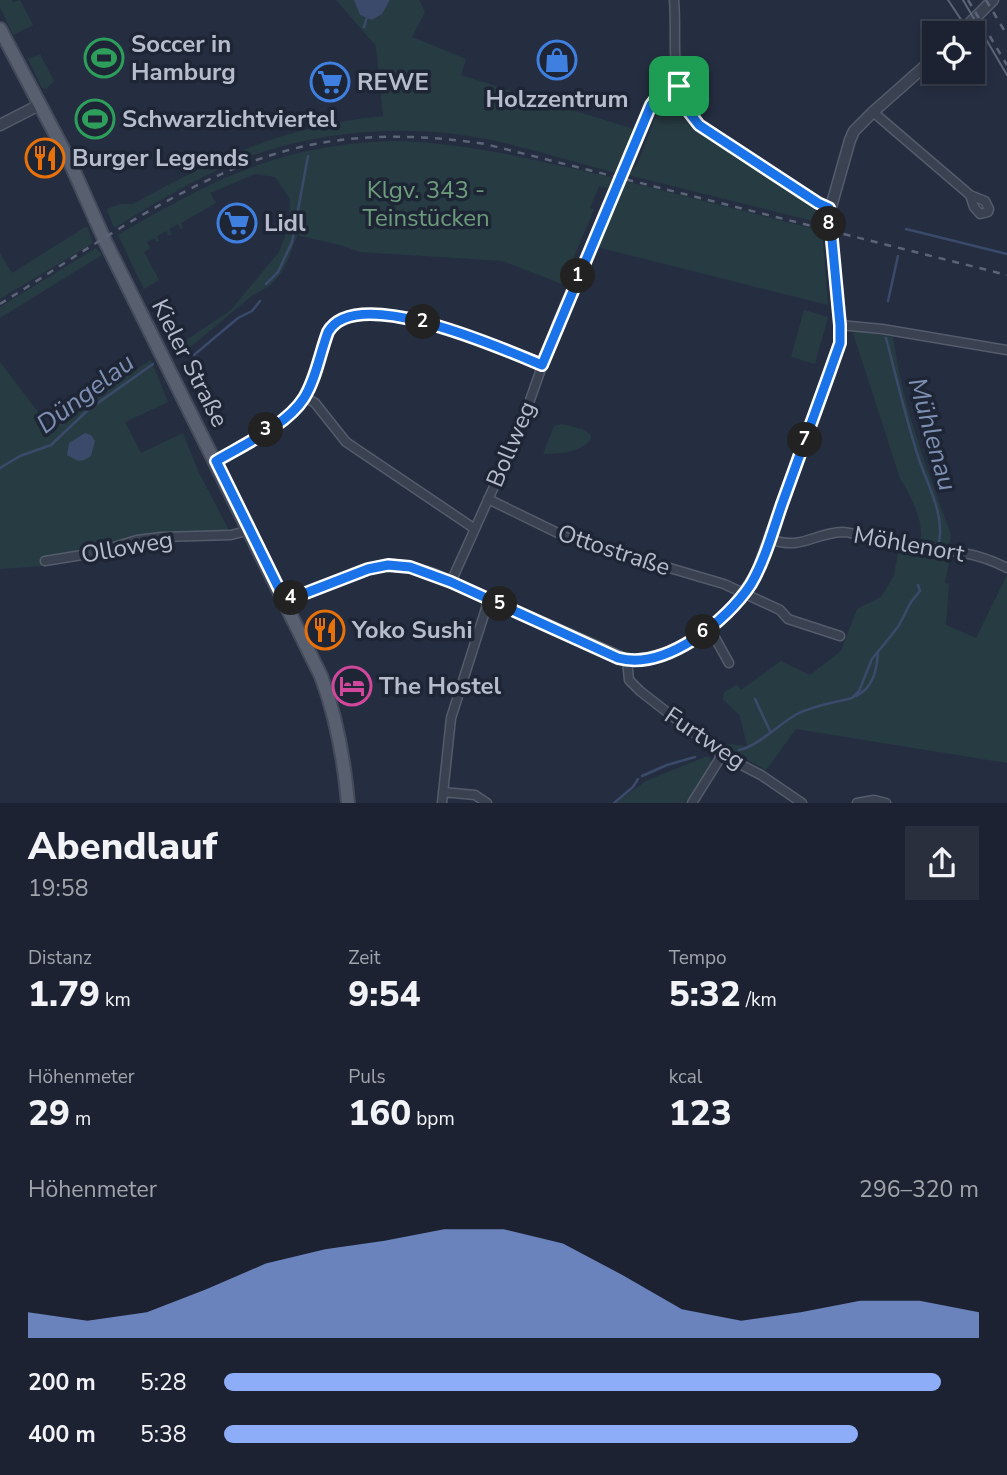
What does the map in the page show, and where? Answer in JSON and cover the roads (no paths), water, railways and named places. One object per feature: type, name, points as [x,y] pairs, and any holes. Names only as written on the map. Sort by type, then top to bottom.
[{"type":"main road","name":"Kieler Straße","points":[[0,29],[68,160],[105,241],[321,676],[334,710],[341,740],[348,803]]},
{"type":"street","points":[[674,0],[675,58],[685,107],[699,125],[829,208]]},
{"type":"street","points":[[972,21],[993,0]]},
{"type":"street","points":[[285,601],[368,569],[388,565],[410,567],[451,582],[627,660],[642,661],[663,656],[685,645],[709,627],[743,593],[758,570],[840,343],[829,208],[851,135],[922,69]]},
{"type":"street","name":"Bollweg","points":[[451,582],[519,430],[542,365],[651,105],[663,89],[679,86]]},
{"type":"street","points":[[0,125],[39,105]]},
{"type":"street","points":[[873,113],[970,195]]},
{"type":"street","points":[[216,461],[291,413],[305,397],[332,326],[340,320],[371,314],[406,318],[443,327],[542,365]]},
{"type":"street","points":[[840,325],[1007,350]]},
{"type":"street","points":[[305,397],[315,403],[346,442],[475,529]]},
{"type":"street","name":"Ottostraße","points":[[488,499],[568,538],[724,584],[780,610],[788,619],[840,636]]},
{"type":"street","name":"Olloweg","points":[[45,561],[94,553],[137,540],[231,535],[250,530]]},
{"type":"street","name":"Möhlenort","points":[[769,539],[790,545],[851,532],[878,542],[959,552],[987,559],[1007,568]]},
{"type":"street","points":[[442,803],[451,718],[489,599]]},
{"type":"street","points":[[709,627],[729,663]]},
{"type":"street","name":"Furtweg","points":[[627,660],[626,674],[635,687],[722,755],[761,775],[802,803]]},
{"type":"street","points":[[692,803],[722,755]]},
{"type":"street","points":[[443,792],[475,795],[487,803]]},
{"type":"street","points":[[858,803],[874,800],[886,803]]},
{"type":"water","points":[[354,0],[390,0],[382,14],[372,20],[360,15]]},
{"type":"water","points":[[85,433],[91,435],[95,441],[91,456],[78,461],[67,455],[69,443]]},
{"type":"waterway","name":"Düngelau","points":[[364,27],[367,17]]},
{"type":"waterway","name":"Düngelau","points":[[266,284],[278,272],[292,242],[308,156]]},
{"type":"waterway","name":"Mühlenau","points":[[906,229],[1007,254]]},
{"type":"waterway","name":"Mühlenau","points":[[888,301],[898,256]]},
{"type":"waterway","name":"Düngelau","points":[[194,355],[238,318],[252,311],[260,301]]},
{"type":"waterway","name":"Mühlenau","points":[[886,338],[920,464],[937,508],[939,542]]},
{"type":"waterway","name":"Düngelau","points":[[0,468],[20,456],[51,445],[88,410],[153,364]]},
{"type":"waterway","name":"Mühlenau","points":[[739,750],[753,744],[797,714],[852,698],[859,691],[872,659],[898,627],[920,591],[918,585]]},
{"type":"waterway","points":[[856,696],[862,693],[873,678],[878,652]]},
{"type":"waterway","points":[[755,699],[770,731]]},
{"type":"waterway","name":"Mühlenau","points":[[642,776],[695,757]]},
{"type":"waterway","name":"Mühlenau","points":[[614,803],[633,787],[638,779]]},
{"type":"tram line","points":[[948,0],[962,21]]},
{"type":"tram line","points":[[963,0],[1007,75]]},
{"type":"railway","points":[[968,0],[1007,65]]},
{"type":"railway","points":[[986,0],[1007,35]]},
{"type":"railway","points":[[0,304],[147,212],[225,173],[264,157],[305,146],[373,137],[418,137],[485,144],[1007,275]]},
{"type":"place","name":"Soccer in Hamburg","points":[[104,58]]},
{"type":"place","name":"Holzzentrum","points":[[557,60]]},
{"type":"place","name":"REWE","points":[[330,82]]},
{"type":"place","name":"Schwarzlichtviertel","points":[[95,119]]},
{"type":"place","name":"Burger Legends","points":[[45,158]]},
{"type":"place","name":"Lidl","points":[[237,223]]},
{"type":"place","name":"Yoko Sushi","points":[[325,630]]},
{"type":"place","name":"The Hostel","points":[[352,686]]},
{"type":"park label","name":"Klgv. 343 - Teinstücken","points":[[426,204]]}]
